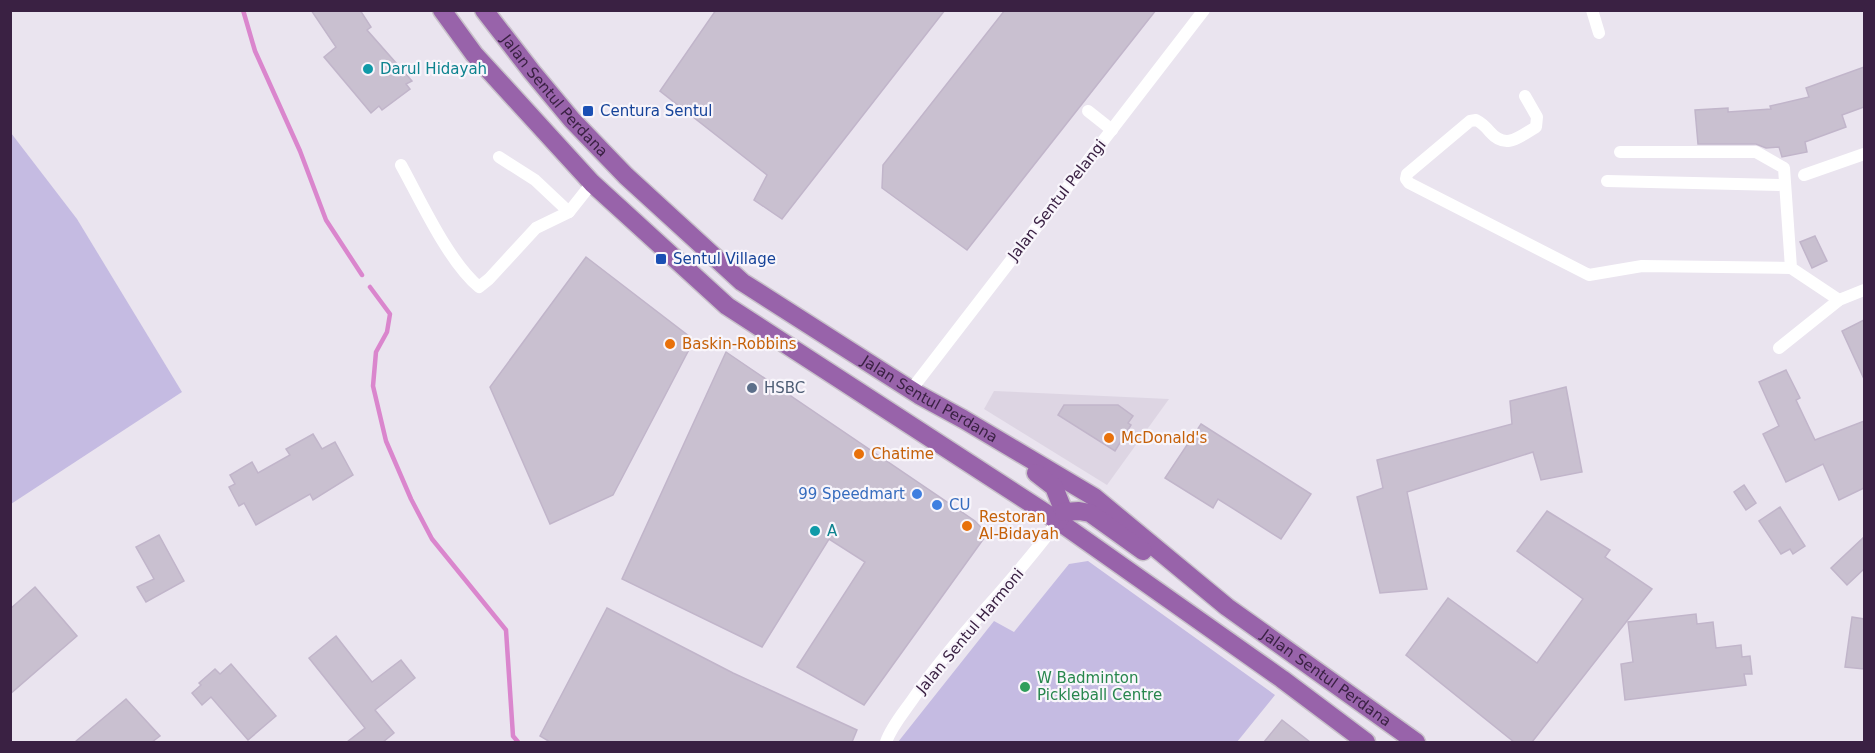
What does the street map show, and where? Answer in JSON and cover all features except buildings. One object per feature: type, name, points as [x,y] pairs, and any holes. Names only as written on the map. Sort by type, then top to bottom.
[{"type":"main road","name":"Jalan Sentul Perdana","points":[[442,10],[469,48],[592,183],[731,309],[1061,517],[1366,742]]},
{"type":"main road","name":"Jalan Sentul Perdana","points":[[484,10],[600,154],[742,282],[911,390],[1094,497],[1227,607],[1416,742]]},
{"type":"main road","points":[[552,141],[576,157],[600,154]]},
{"type":"main road","points":[[600,154],[590,173],[612,195],[617,207]]},
{"type":"main road","points":[[990,435],[1007,453],[1054,487],[1061,517],[1079,511],[1090,513],[1146,554],[1227,607]]},
{"type":"street","name":"Jalan Sentul Pelangi","points":[[911,390],[1204,10]]},
{"type":"street","points":[[1592,10],[1599,33]]},
{"type":"street","points":[[1525,96],[1537,117],[1536,127],[1506,142],[1498,141],[1481,122],[1470,121],[1407,174],[1406,179],[1590,275],[1642,266],[1791,268],[1839,300]]},
{"type":"street","points":[[1088,111],[1112,130]]},
{"type":"street","points":[[1620,152],[1756,152],[1784,168],[1791,268]]},
{"type":"street","points":[[1804,175],[1864,154]]},
{"type":"street","points":[[500,157],[535,180],[569,212]]},
{"type":"street","points":[[401,165],[460,267],[479,287],[536,228],[548,221],[559,219],[569,212],[592,183]]},
{"type":"street","points":[[1607,181],[1785,185]]},
{"type":"street","points":[[1779,348],[1839,300],[1864,290]]},
{"type":"street","name":"Jalan Sentul Harmoni","points":[[886,742],[893,727],[933,670],[1018,574],[1061,517]]},
{"type":"shaded area","points":[[11,133],[77,219],[182,392],[11,504]]},
{"type":"shaded area","points":[[994,391],[1169,399],[1107,485],[984,409]]},
{"type":"shaded area","points":[[1088,561],[1275,695],[1237,742],[898,742],[994,621],[1014,632],[1069,564]]},
{"type":"waterway","points":[[243,10],[255,51],[300,151],[326,220],[362,275]]},
{"type":"waterway","points":[[370,287],[390,314],[387,332],[376,352],[373,386],[386,441],[411,499],[432,539],[506,630],[513,736],[518,742]]},
{"type":"place","name":"Darul Hidayah","points":[[368,69]]},
{"type":"place","name":"Centura Sentul","points":[[588,111]]},
{"type":"place","name":"Sentul Village","points":[[661,259]]},
{"type":"place","name":"Baskin-Robbins","points":[[670,344]]},
{"type":"place","name":"HSBC","points":[[752,388]]},
{"type":"place","name":"McDonald's","points":[[1109,438]]},
{"type":"place","name":"Chatime","points":[[859,454]]},
{"type":"place","name":"99 Speedmart","points":[[917,494]]},
{"type":"place","name":"CU","points":[[937,505]]},
{"type":"place","name":"Restoran Al-Bidayah","points":[[967,526]]},
{"type":"place","name":"A","points":[[815,531]]},
{"type":"place","name":"W Badminton Pickleball Centre","points":[[1025,687]]}]
